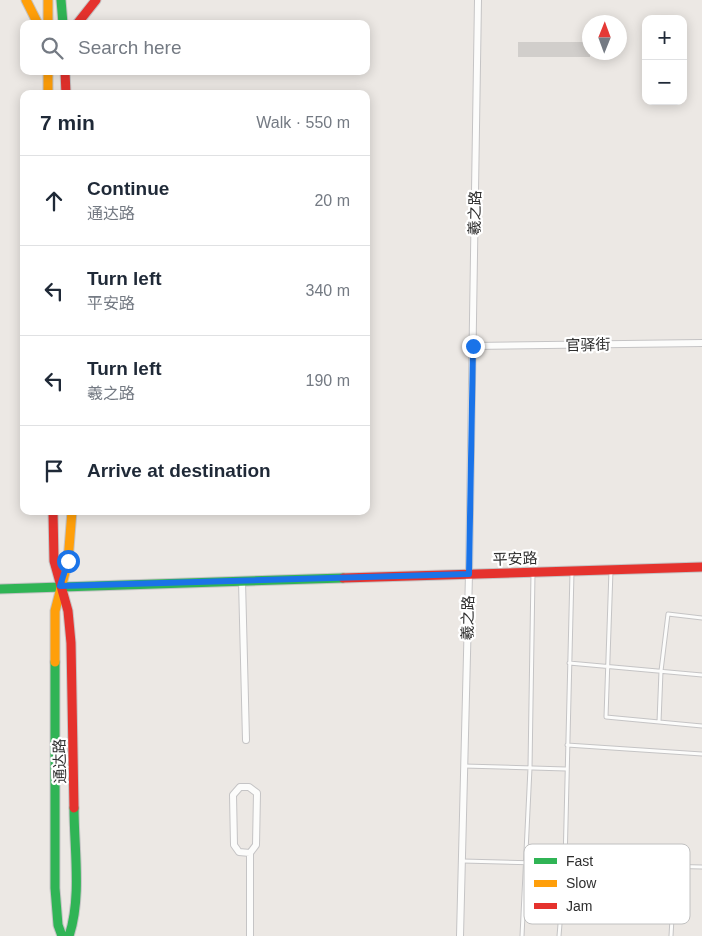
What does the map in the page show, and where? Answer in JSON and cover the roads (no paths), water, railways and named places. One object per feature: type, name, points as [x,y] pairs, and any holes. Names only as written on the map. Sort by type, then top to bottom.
[{"type":"main road","points":[[26,0],[36,20]]},
{"type":"main road","points":[[48,0],[48,20]]},
{"type":"main road","points":[[61,0],[63,20]]},
{"type":"main road","points":[[80,20],[96,0]]},
{"type":"main road","points":[[48,75],[48,90]]},
{"type":"main road","points":[[65,75],[66,90]]},
{"type":"main road","name":"通达路","points":[[53,515],[54,561],[68,611],[71,643],[75,888],[73,924],[69,936]]},
{"type":"main road","name":"通达路","points":[[62,936],[58,925],[55,888],[55,611],[68,561],[72,515]]},
{"type":"main road","name":"平安路","points":[[0,589],[702,567]]},
{"type":"street","name":"羲之路","points":[[460,936],[469,574],[478,0]]},
{"type":"street","name":"官驿街","points":[[473,346],[702,343]]},
{"type":"street","points":[[242,581],[246,740]]},
{"type":"street","points":[[250,853],[239,852],[234,845],[233,795],[240,787],[249,787],[257,794],[256,845],[250,853],[250,936]]},
{"type":"lane","points":[[612,570],[606,717],[702,726]]},
{"type":"lane","points":[[565,844],[572,571]]},
{"type":"lane","points":[[525,844],[530,768],[532,572]]},
{"type":"lane","points":[[659,722],[668,614],[702,618]]},
{"type":"lane","points":[[569,663],[702,675]]},
{"type":"lane","points":[[567,745],[702,754]]},
{"type":"lane","points":[[464,766],[566,769]]},
{"type":"lane","points":[[462,862],[524,863],[522,936]]}]
